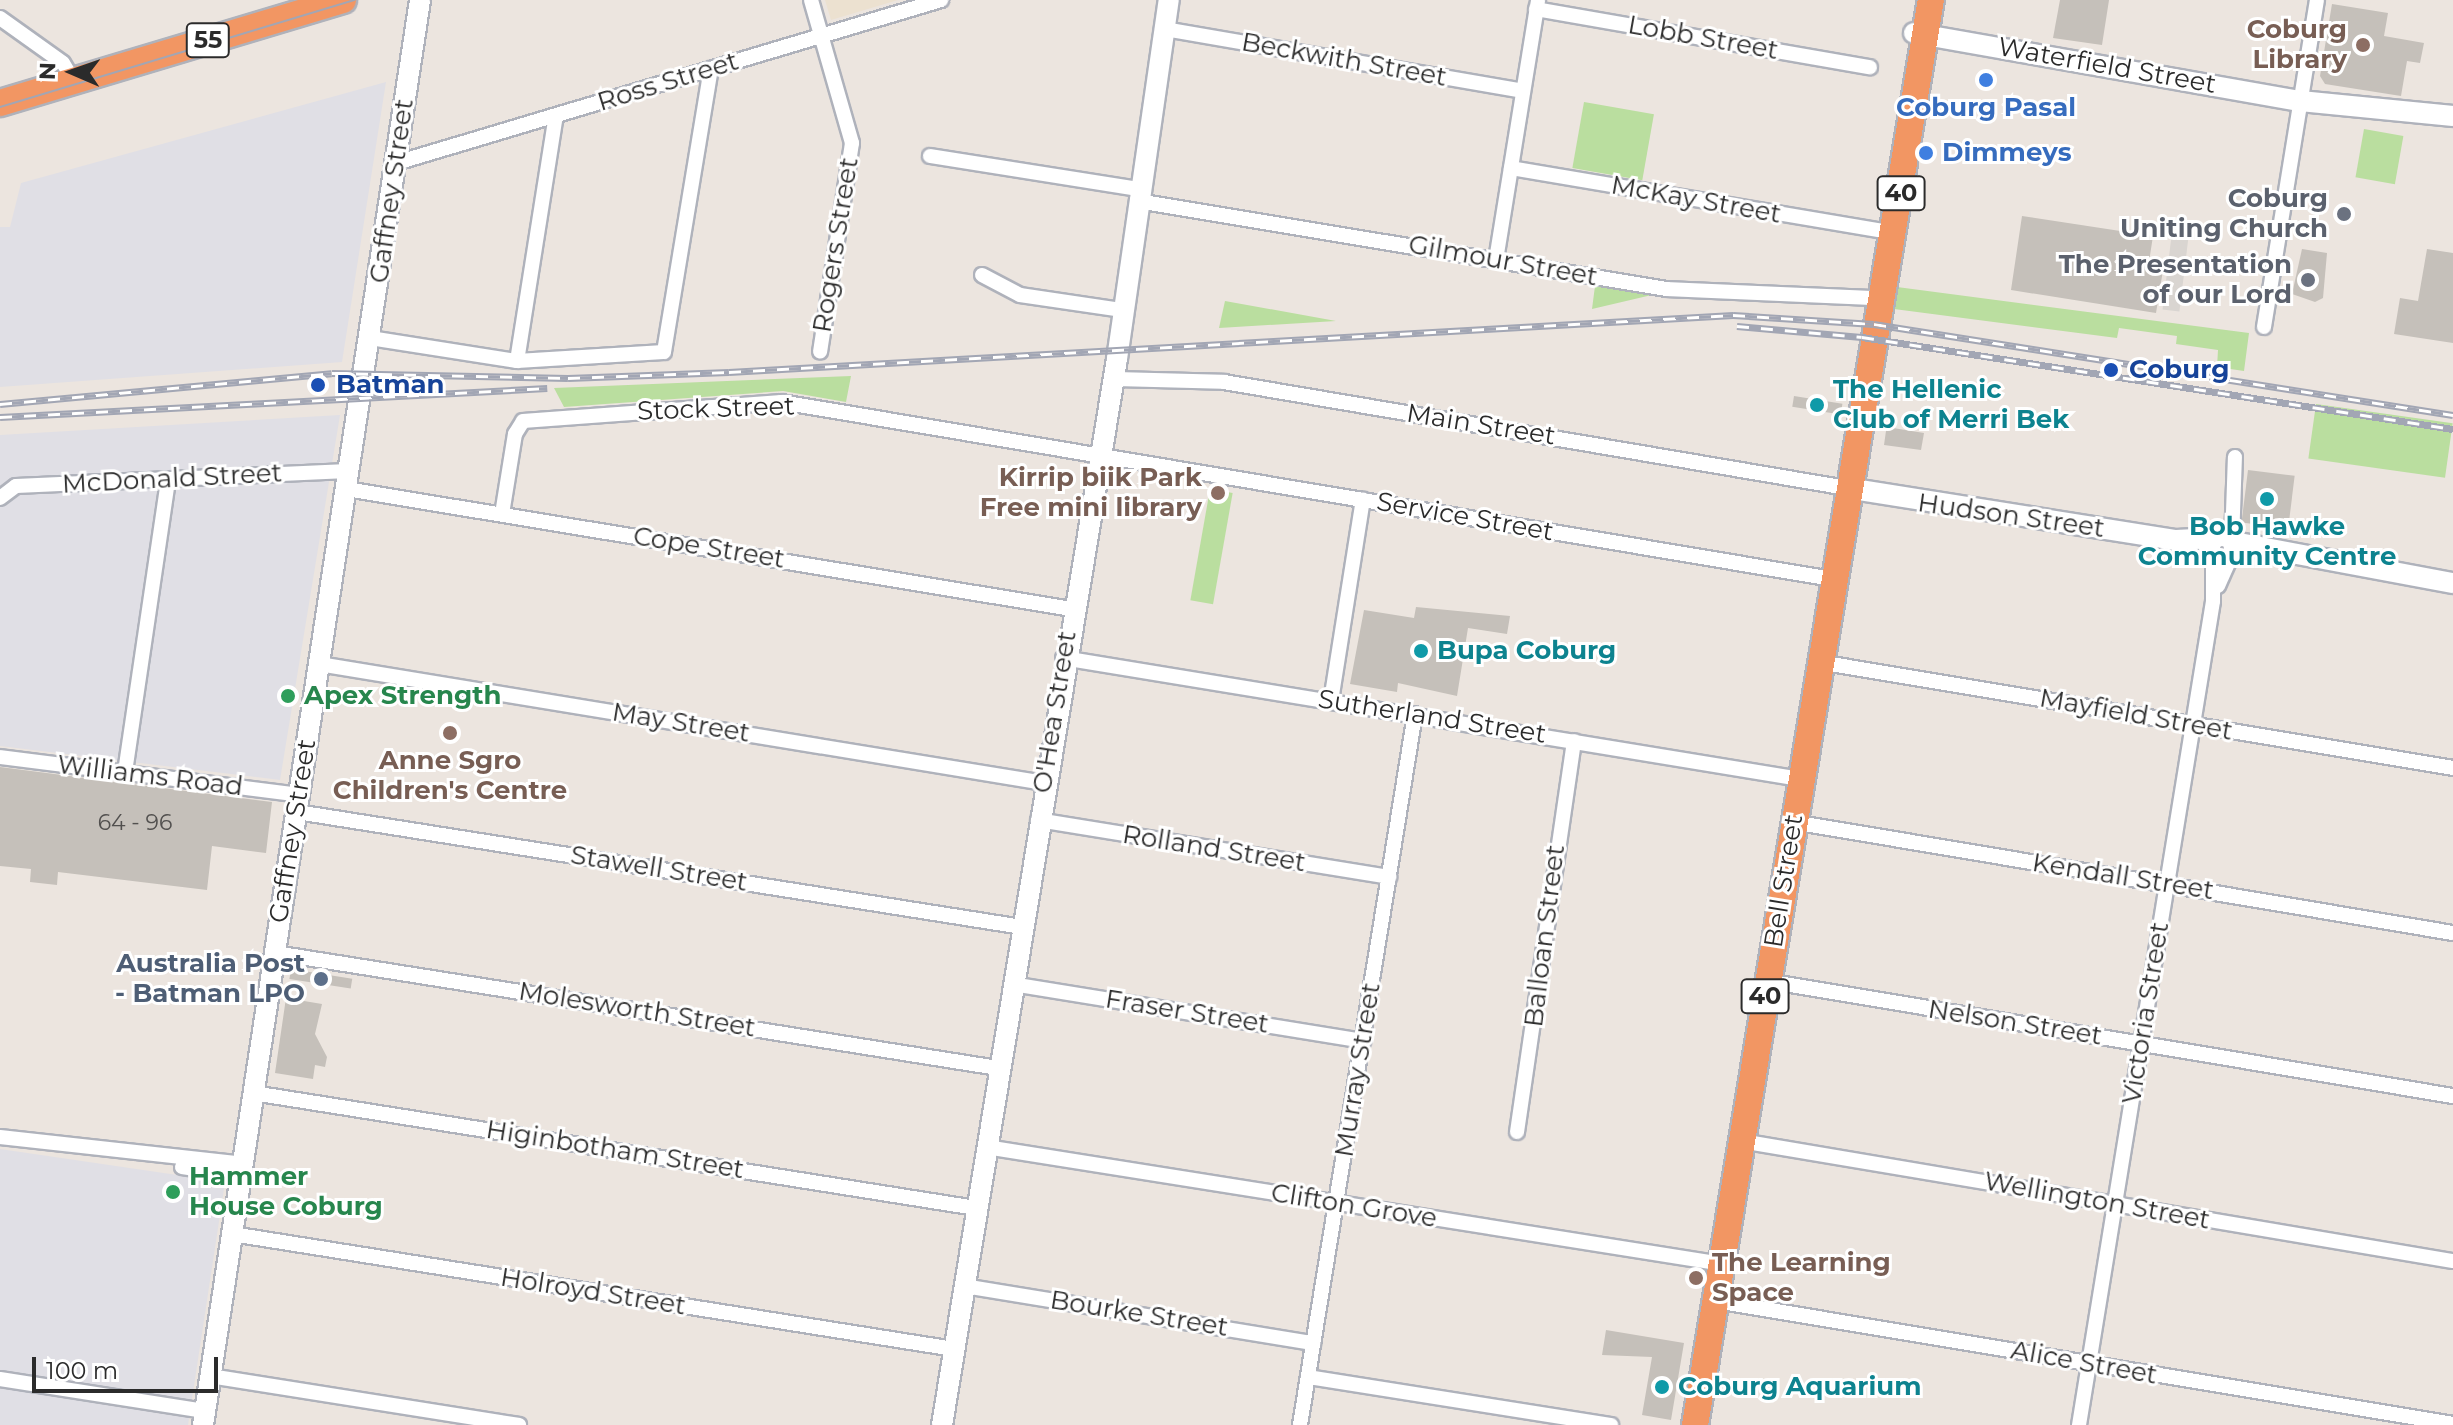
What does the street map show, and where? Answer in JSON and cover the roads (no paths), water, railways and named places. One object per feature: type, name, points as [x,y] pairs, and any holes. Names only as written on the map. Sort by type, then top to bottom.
[{"type":"highway","name":"55","points":[[0,103],[343,0]]},
{"type":"highway","name":"Bell Street","points":[[1863,384],[1882,314],[1920,34],[1920,0]]},
{"type":"highway","name":"Bell Street","points":[[1695,1425],[1847,488],[1882,231],[1920,34],[1931,0]]},
{"type":"street","name":"Gaffney Street","points":[[204,1418],[420,0]]},
{"type":"street","name":"Rogers Street","points":[[811,0],[852,143],[820,352]]},
{"type":"street","name":"Ross Street","points":[[396,163],[941,0]]},
{"type":"street","name":"O'Hea Street","points":[[942,1425],[1063,658],[1113,379],[1169,0]]},
{"type":"street","points":[[2264,327],[2317,0]]},
{"type":"street","points":[[1496,260],[1537,4]]},
{"type":"street","name":"Lobb Street","points":[[1537,4],[1870,67]]},
{"type":"street","points":[[0,18],[46,51],[62,85]]},
{"type":"street","name":"Beckwith Street","points":[[1165,29],[1523,91]]},
{"type":"street","name":"Waterfield Street","points":[[1920,34],[2300,101],[2453,116]]},
{"type":"street","points":[[46,51],[62,85]]},
{"type":"street","points":[[370,338],[517,361],[664,352],[711,69]]},
{"type":"street","points":[[517,361],[556,116]]},
{"type":"street","name":"Gilmour Street","points":[[930,156],[1667,289],[1871,298]]},
{"type":"street","name":"McKay Street","points":[[1511,168],[1882,231]]},
{"type":"street","points":[[982,275],[1020,295],[1121,310]]},
{"type":"street","name":"Main Street","points":[[1113,379],[1224,382],[1847,488]]},
{"type":"street","name":"Stock Street","points":[[502,514],[515,434],[530,420],[781,402],[1099,455]]},
{"type":"street","name":"Service Street","points":[[1099,455],[1832,579]]},
{"type":"street","name":"Victoria Street","points":[[2079,1425],[2223,548],[2235,457]]},
{"type":"street","name":"McDonald Street","points":[[0,498],[16,486],[347,480]]},
{"type":"street","name":"Cope Street","points":[[347,480],[502,514],[1072,609]]},
{"type":"street","points":[[125,772],[168,481]]},
{"type":"street","name":"Hudson Street","points":[[1847,488],[2453,583]]},
{"type":"street","points":[[1331,701],[1363,500]]},
{"type":"street","name":"Sutherland Street","points":[[1063,658],[1800,779]]},
{"type":"street","name":"Mayfield Street","points":[[1819,662],[2453,768]]},
{"type":"street","name":"May Street","points":[[319,664],[1044,783]]},
{"type":"street","name":"Murray Street","points":[[1300,1425],[1415,714]]},
{"type":"street","name":"Balloan Street","points":[[1517,1132],[1574,741]]},
{"type":"street","name":"Williams Road","points":[[0,757],[125,772],[298,804]]},
{"type":"street","name":"Stawell Street","points":[[298,804],[1022,927]]},
{"type":"street","name":"Rolland Street","points":[[1038,820],[1389,877]]},
{"type":"street","name":"Kendall Street","points":[[1793,822],[2453,933]]},
{"type":"street","name":"Molesworth Street","points":[[275,953],[998,1068]]},
{"type":"street","name":"Nelson Street","points":[[1767,981],[2453,1096]]},
{"type":"street","name":"Fraser Street","points":[[1012,984],[1363,1041]]},
{"type":"street","name":"Higinbotham Street","points":[[253,1093],[976,1208]]},
{"type":"street","points":[[0,1137],[242,1170]]},
{"type":"street","name":"Wellington Street","points":[[1741,1141],[2453,1261]]},
{"type":"street","name":"Clifton Grove","points":[[986,1147],[1722,1264]]},
{"type":"street","name":"Holroyd Street","points":[[232,1234],[954,1349]]},
{"type":"street","name":"Bourke Street","points":[[964,1286],[1313,1343]]},
{"type":"street","name":"Alice Street","points":[[1716,1301],[2453,1424]]},
{"type":"street","points":[[210,1376],[519,1425]]},
{"type":"street","points":[[1308,1377],[1611,1425]]},
{"type":"street","points":[[0,1379],[204,1418]]},
{"type":"tram line","points":[[0,107],[354,0]]},
{"type":"railway","points":[[0,404],[332,373],[568,378],[729,372],[1733,315],[1874,324],[2453,415]]},
{"type":"railway","points":[[1737,326],[1862,337],[2453,429]]},
{"type":"railway","points":[[0,417],[547,388]]},
{"type":"place","name":"Coburg Library","points":[[2363,45]]},
{"type":"place","name":"Coburg Pasal","points":[[1986,80]]},
{"type":"place","name":"Dimmeys","points":[[1926,153]]},
{"type":"place","name":"Coburg Uniting Church","points":[[2344,214]]},
{"type":"place","name":"The Presentation of our Lord","points":[[2308,280]]},
{"type":"place","name":"Coburg","points":[[2111,370]]},
{"type":"place","name":"Batman","points":[[318,385]]},
{"type":"place","name":"The Hellenic Club of Merri Bek","points":[[1817,405]]},
{"type":"place","name":"Kirrip biik Park Free mini library","points":[[1218,493]]},
{"type":"place","name":"Bob Hawke Community Centre","points":[[2267,499]]},
{"type":"place","name":"Bupa Coburg","points":[[1421,651]]},
{"type":"place","name":"Apex Strength","points":[[288,696]]},
{"type":"place","name":"Anne Sgro Children's Centre","points":[[450,733]]},
{"type":"place","name":"Australia Post - Batman LPO","points":[[321,979]]},
{"type":"place","name":"Hammer House Coburg","points":[[173,1192]]},
{"type":"place","name":"The Learning Space","points":[[1696,1278]]},
{"type":"place","name":"Coburg Aquarium","points":[[1662,1387]]}]
